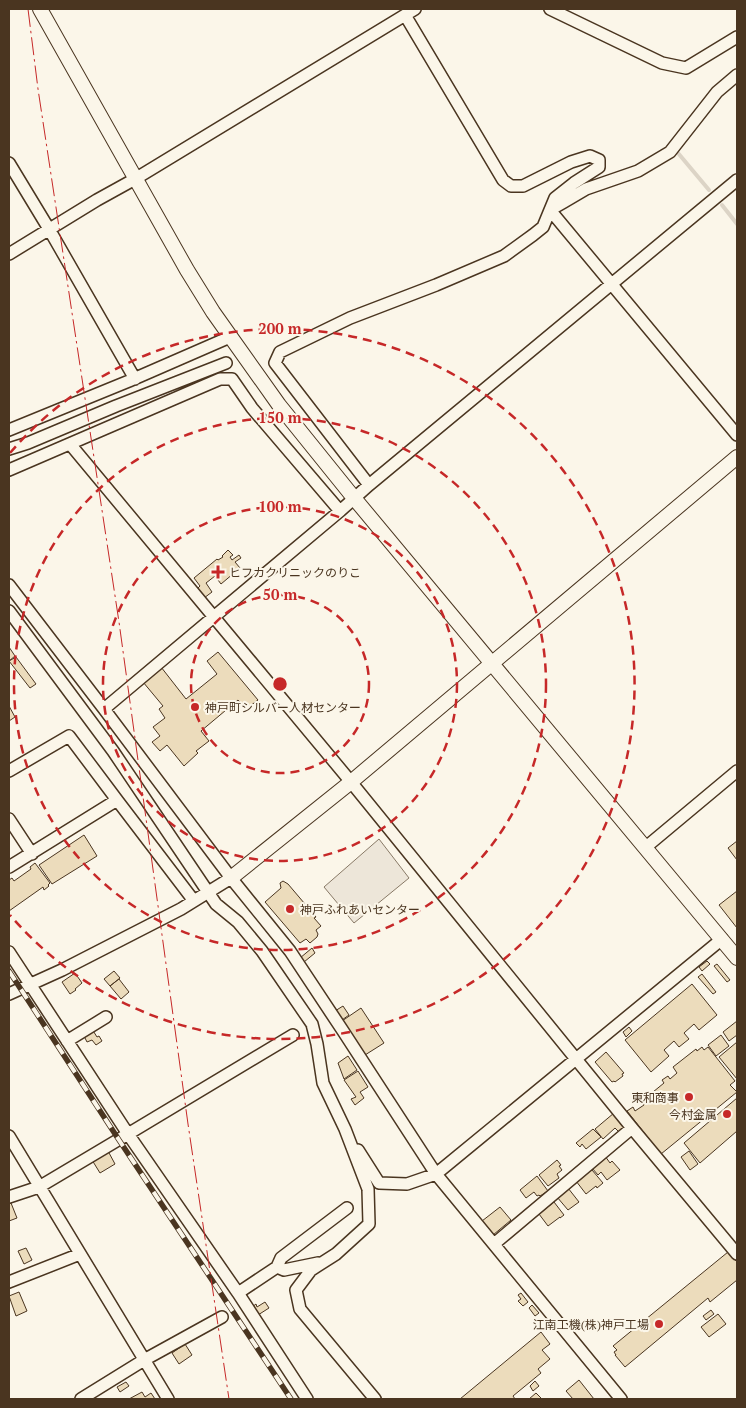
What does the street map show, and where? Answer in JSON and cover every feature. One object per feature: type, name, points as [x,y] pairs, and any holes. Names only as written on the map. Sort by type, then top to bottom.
[{"type":"street","points":[[40,9],[187,270],[230,337],[279,405],[354,498],[737,958]]},
{"type":"street","points":[[9,254],[416,9]]},
{"type":"street","points":[[550,9],[662,63],[686,68],[737,37]]},
{"type":"street","points":[[369,485],[275,363],[280,352],[350,318],[436,285],[504,256],[543,227],[555,198],[574,182],[599,167],[599,160],[590,156],[571,162],[523,186],[511,186],[503,180],[405,15]]},
{"type":"street","points":[[550,210],[586,189],[638,171],[670,152],[717,92],[737,74]]},
{"type":"street","points":[[9,163],[135,379]]},
{"type":"street","points":[[104,709],[369,485],[737,180]]},
{"type":"street","points":[[550,210],[737,435]]},
{"type":"street","points":[[9,430],[135,379],[230,337]]},
{"type":"street","points":[[9,449],[226,363]]},
{"type":"street","points":[[9,470],[220,379],[232,379],[258,414],[340,511]]},
{"type":"street","points":[[70,444],[351,782],[632,1128],[737,1254]]},
{"type":"street","points":[[9,994],[62,970],[209,893],[231,878],[351,782],[493,664],[737,457]]},
{"type":"street","points":[[9,585],[231,878],[290,951],[436,1174],[621,1399]]},
{"type":"street","points":[[9,611],[113,751],[216,904],[238,922],[262,951],[312,1024],[323,1083],[345,1129],[368,1190],[369,1224],[336,1254],[311,1270],[296,1290],[300,1309],[375,1399]]},
{"type":"street","points":[[9,771],[69,736],[194,901]]},
{"type":"street","points":[[646,848],[737,771]]},
{"type":"street","points":[[9,867],[117,800]]},
{"type":"street","points":[[9,819],[32,854]]},
{"type":"street","points":[[345,1129],[379,1183],[408,1184],[436,1174],[722,939]]},
{"type":"street","points":[[9,952],[128,1134],[238,1292],[307,1399]]},
{"type":"street","points":[[67,1041],[106,1017]]},
{"type":"street","points":[[9,1197],[39,1187],[293,1035]]},
{"type":"street","points":[[494,1244],[632,1128]]},
{"type":"street","points":[[9,1136],[168,1399]]},
{"type":"street","points":[[238,1292],[277,1267],[281,1258],[347,1208]]},
{"type":"street","points":[[9,1282],[80,1254]]},
{"type":"street","points":[[277,1267],[284,1270],[323,1262]]},
{"type":"street","points":[[81,1399],[144,1360],[222,1317]]},
{"type":"shaded area","points":[[379,839],[409,878],[354,923],[324,887]]},
{"type":"building","name":"ヒフカクリニックのりこ","points":[[228,550],[233,555],[230,557],[232,560],[239,555],[241,558],[235,562],[240,568],[221,584],[215,576],[206,583],[212,592],[204,598],[197,589],[200,586],[194,578],[217,559],[223,557]]},
{"type":"building","points":[[9,647],[15,656],[9,661]]},
{"type":"building","name":"神戸町シルバー人材センター","points":[[218,652],[258,700],[246,709],[238,700],[201,731],[209,741],[196,751],[198,753],[184,766],[167,745],[160,751],[152,742],[160,736],[153,727],[165,718],[159,709],[163,706],[143,682],[161,667],[186,699],[217,674],[207,661]]},
{"type":"building","points":[[16,657],[36,684],[30,688],[9,661]]},
{"type":"building","points":[[9,706],[15,717],[9,721]]},
{"type":"building","points":[[84,835],[97,856],[52,884],[39,865]]},
{"type":"building","points":[[737,841],[737,860],[728,848]]},
{"type":"building","points":[[35,863],[50,883],[49,886],[44,890],[43,887],[9,911],[9,880],[12,878],[14,881],[31,869],[30,867]]},
{"type":"building","name":"神戸ふれあいセンター","points":[[283,881],[288,884],[316,917],[314,918],[321,926],[316,930],[317,937],[310,943],[306,939],[300,943],[265,902],[281,888],[280,883]]},
{"type":"building","points":[[737,891],[737,928],[719,905]]},
{"type":"building","points":[[312,948],[315,953],[304,962],[300,958]]},
{"type":"building","points":[[707,961],[710,964],[702,971],[699,967]]},
{"type":"building","points":[[717,964],[730,980],[727,982],[714,966]]},
{"type":"building","points":[[114,971],[120,978],[110,986],[104,979]]},
{"type":"building","points":[[75,973],[82,983],[70,994],[62,982]]},
{"type":"building","points":[[702,974],[716,992],[713,994],[698,977]]},
{"type":"building","points":[[119,979],[129,992],[121,999],[110,986]]},
{"type":"building","points":[[692,984],[717,1015],[699,1030],[694,1024],[684,1033],[689,1039],[679,1047],[674,1041],[664,1050],[669,1056],[651,1072],[625,1040]]},
{"type":"building","points":[[343,1006],[349,1015],[342,1020],[335,1011]]},
{"type":"building","points":[[361,1008],[384,1043],[365,1055],[342,1021]]},
{"type":"building","points":[[737,1021],[737,1035],[729,1041],[723,1032]]},
{"type":"building","points":[[629,1027],[632,1031],[626,1037],[623,1032]]},
{"type":"building","points":[[92,1029],[102,1041],[96,1045],[92,1040],[87,1042],[84,1036]]},
{"type":"building","points":[[721,1035],[729,1046],[716,1056],[708,1045]]},
{"type":"building","points":[[737,1042],[737,1079],[719,1057]]},
{"type":"building","name":"東和商事","points":[[702,1047],[704,1050],[708,1047],[735,1081],[730,1085],[737,1092],[661,1154],[627,1111],[633,1107],[635,1111],[644,1105],[642,1101],[664,1083],[662,1080],[668,1076],[670,1079],[677,1073],[673,1067],[696,1049],[697,1051]]},
{"type":"building","points":[[606,1052],[624,1073],[615,1082],[612,1082],[595,1062]]},
{"type":"building","points":[[348,1056],[357,1070],[344,1079],[338,1063]]},
{"type":"building","points":[[358,1071],[368,1087],[360,1092],[364,1098],[355,1105],[351,1099],[356,1097],[344,1080]]},
{"type":"building","name":"今村金属","points":[[737,1098],[737,1131],[700,1163],[684,1143]]},
{"type":"building","points":[[614,1113],[626,1128],[620,1133],[615,1128],[603,1139],[595,1129]]},
{"type":"building","points":[[593,1129],[601,1137],[586,1149],[582,1144],[580,1147],[576,1143]]},
{"type":"building","points":[[108,1151],[115,1164],[100,1173],[92,1160]]},
{"type":"building","points":[[689,1151],[698,1164],[690,1170],[681,1157]]},
{"type":"building","points":[[605,1156],[610,1163],[612,1161],[620,1170],[607,1180],[601,1172],[598,1175],[592,1168]]},
{"type":"building","points":[[557,1160],[562,1170],[557,1174],[559,1178],[548,1186],[539,1175]]},
{"type":"building","points":[[590,1169],[603,1183],[586,1194],[576,1181]]},
{"type":"building","points":[[537,1176],[548,1191],[540,1196],[537,1196],[534,1192],[526,1198],[520,1190]]},
{"type":"building","points":[[568,1188],[579,1202],[568,1210],[557,1197]]},
{"type":"building","points":[[554,1202],[564,1215],[548,1226],[539,1214]]},
{"type":"building","points":[[11,1203],[17,1218],[9,1221],[9,1204]]},
{"type":"building","points":[[500,1207],[511,1220],[493,1235],[482,1221]]},
{"type":"building","points":[[26,1248],[32,1260],[24,1264],[18,1251]]},
{"type":"building","name":"江南工機(株)神戸工場","points":[[728,1252],[737,1262],[737,1280],[710,1302],[708,1298],[625,1367],[615,1355],[614,1352],[617,1350],[613,1346]]},
{"type":"building","points":[[19,1292],[27,1311],[16,1316],[9,1296]]},
{"type":"building","points":[[521,1293],[528,1302],[523,1306],[518,1301],[521,1299],[518,1295]]},
{"type":"building","points":[[265,1302],[269,1308],[258,1315],[252,1307],[256,1304],[257,1307]]},
{"type":"building","points":[[532,1305],[539,1313],[535,1316],[529,1308]]},
{"type":"building","points":[[711,1310],[714,1314],[706,1320],[703,1316]]},
{"type":"building","points":[[718,1314],[726,1324],[709,1337],[701,1327]]},
{"type":"building","points":[[541,1332],[550,1344],[542,1350],[550,1359],[538,1369],[541,1373],[513,1396],[515,1399],[460,1399]]},
{"type":"building","points":[[185,1344],[192,1355],[179,1364],[172,1353]]},
{"type":"building","points":[[579,1380],[594,1399],[573,1399],[566,1391]]},
{"type":"building","points":[[535,1381],[539,1386],[533,1391],[530,1386]]},
{"type":"building","points":[[126,1382],[129,1386],[120,1392],[117,1387]]},
{"type":"building","points":[[142,1392],[145,1397],[151,1393],[155,1399],[129,1399]]},
{"type":"building","points":[[536,1393],[542,1399],[529,1399]]},
{"type":"waterway","points":[[678,153],[709,190]]},
{"type":"waterway","points":[[722,205],[737,224]]},
{"type":"railway","points":[[9,971],[291,1399]]},
{"type":"power","points":[[28,9],[38,89],[119,622],[188,1124],[229,1399]]},
{"type":"place","name":"ヒフカクリニックのりこ","points":[[218,572]]},
{"type":"place","name":"神戸町シルバー人材センター","points":[[195,707]]},
{"type":"place","name":"神戸ふれあいセンター","points":[[290,909]]},
{"type":"place","name":"東和商事","points":[[689,1097]]},
{"type":"place","name":"今村金属","points":[[727,1114]]},
{"type":"place","name":"江南工機(株)神戸工場","points":[[659,1324]]}]
